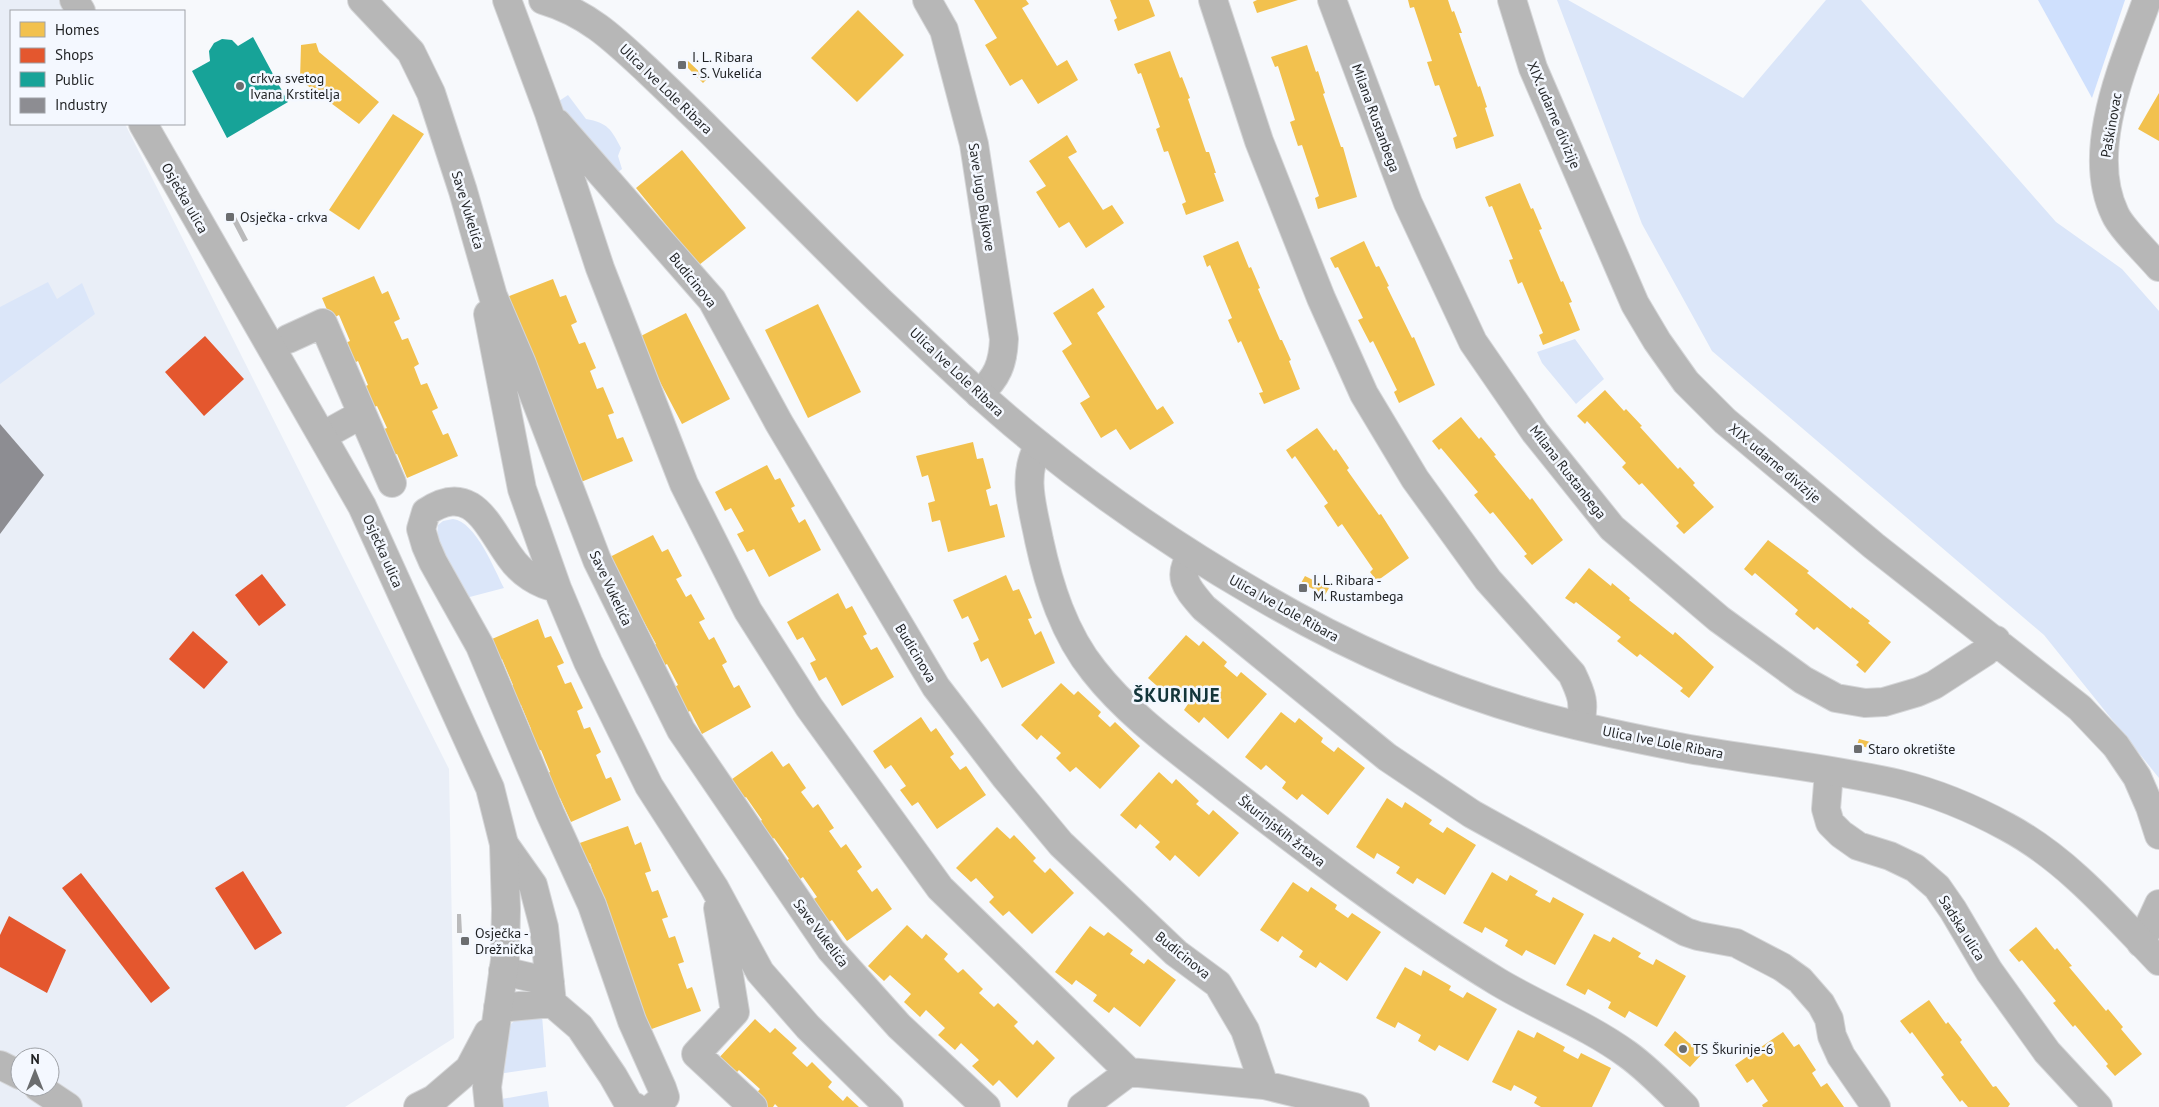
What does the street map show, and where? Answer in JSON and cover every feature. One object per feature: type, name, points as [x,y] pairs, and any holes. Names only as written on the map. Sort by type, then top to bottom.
[{"type":"street","name":"Save Vukelića","points":[[362,0],[411,52],[431,94],[463,191],[493,296],[522,364],[596,560],[681,730],[831,950],[899,1026],[986,1107]]},
{"type":"street","points":[[507,0],[549,113],[600,268],[684,484],[748,611],[809,708],[940,888],[1129,1072],[1264,1085],[1355,1107]]},
{"type":"street","name":"Ulica Ive Lole Ribara","points":[[543,0],[574,11],[607,32],[680,101],[876,297],[979,394],[1039,445],[1192,555],[1307,623],[1383,659],[1485,699],[1551,719],[1685,748],[1902,785],[1961,806],[2010,828],[2056,860],[2098,898],[2150,952]]},
{"type":"street","name":"Save Jugo Bujkove","points":[[927,0],[944,30],[974,144],[1004,339],[1004,357],[998,371],[990,384],[979,394]]},
{"type":"street","points":[[1213,0],[1259,141],[1321,298],[1364,394],[1415,479],[1488,580],[1572,674],[1581,692],[1584,707],[1580,726]]},
{"type":"street","name":"Milana Rustanbega","points":[[1332,0],[1408,203],[1473,342],[1535,432],[1612,528],[1719,619],[1803,680],[1836,698],[1865,703],[1884,702],[1918,692],[1934,685],[1985,652],[1996,640]]},
{"type":"street","name":"XIX. udarne divizije","points":[[1512,0],[1533,68],[1635,304],[1671,362],[1686,382],[1725,421],[1874,546],[1996,640],[2080,708],[2116,746],[2137,777],[2150,807],[2159,835]]},
{"type":"street","name":"Paškinovac","points":[[2147,0],[2113,102],[2106,141],[2104,167],[2107,192],[2116,216],[2159,267]]},
{"type":"street","name":"Budicinova","points":[[549,113],[712,300],[779,423],[936,687],[1006,778],[1062,844],[1176,953],[1218,984],[1245,1030],[1264,1085]]},
{"type":"street","name":"Osječka ulica","points":[[144,125],[362,506],[490,788],[504,844],[506,909],[503,971],[487,1087],[489,1107]]},
{"type":"street","points":[[493,296],[488,313],[522,489],[557,588],[588,662],[650,786],[714,886],[760,972],[808,1027],[889,1107]]},
{"type":"street","points":[[288,339],[323,323],[392,484]]},
{"type":"street","points":[[336,429],[362,414]]},
{"type":"street","name":"Škurinjskih žrtava","points":[[1039,445],[1033,455],[1028,478],[1040,543],[1052,589],[1061,616],[1078,648],[1111,691],[1140,718],[1316,859],[1368,896],[1498,982],[1604,1039],[1629,1055],[1654,1076],[1685,1107]]},
{"type":"street","points":[[557,588],[543,585],[529,577],[510,558],[493,530],[472,507],[463,502],[447,501],[426,512],[421,529],[426,546],[480,646],[550,813],[592,905],[658,1097]]},
{"type":"street","points":[[1192,555],[1185,564],[1185,586],[1204,608],[1387,757],[1472,814],[1625,900],[1686,932],[1736,943],[1752,950],[1800,980],[1821,1004],[1829,1019],[1832,1036],[1841,1056],[1876,1107]]},
{"type":"street","name":"Sadska ulica","points":[[1829,772],[1826,809],[1830,823],[1841,834],[1858,846],[1890,856],[1915,868],[1937,887],[1989,971],[2047,1052],[2098,1107]]},
{"type":"street","points":[[504,844],[533,885],[544,926],[551,992]]},
{"type":"street","points":[[714,886],[735,1012],[696,1054],[753,1107]]},
{"type":"street","points":[[2150,952],[2159,904]]},
{"type":"street","points":[[503,971],[551,992],[580,1027],[613,1076],[630,1106],[634,1107]]},
{"type":"street","points":[[497,1012],[551,992]]},
{"type":"street","name":"Osječka ulica","points":[[418,1107],[434,1099],[469,1069],[497,1012]]},
{"type":"street","points":[[1082,1107],[1129,1072]]},
{"type":"street","points":[[53,1097],[68,1107]]},
{"type":"shaded area","points":[[0,0],[62,0],[67,10],[10,10],[10,125],[126,125],[449,769],[454,1038],[345,1107],[0,1107]]},
{"type":"shaded area","points":[[1557,0],[1568,0],[1743,98],[1826,0],[1861,0],[2056,222],[2122,269],[2159,311],[2159,778],[2044,635],[1712,351],[1642,224]]},
{"type":"shaded area","points":[[2038,0],[2125,0],[2092,98]]},
{"type":"shaded area","points":[[568,95],[586,119],[608,128],[621,148],[618,156],[622,169],[611,178],[556,103]]},
{"type":"shaded area","points":[[48,282],[57,299],[82,283],[95,314],[0,384],[0,307]]},
{"type":"shaded area","points":[[1575,339],[1604,379],[1576,404],[1542,363],[1537,352]]},
{"type":"shaded area","points":[[453,519],[469,528],[477,537],[504,588],[462,599],[441,553],[437,534],[438,525],[443,521]]},
{"type":"shaded area","points":[[542,1015],[546,1067],[498,1074],[507,1032],[511,1024],[518,1017]]},
{"type":"shaded area","points":[[547,1091],[549,1107],[497,1107],[496,1100]]},
{"type":"building: Homes","points":[[974,0],[1026,0],[1029,4],[1022,8],[1057,66],[1067,60],[1078,80],[1038,104],[1022,79],[1010,86],[985,45],[997,38]]},
{"type":"building: Homes","points":[[1110,0],[1149,0],[1155,16],[1118,31],[1114,20],[1117,18]]},
{"type":"building: Homes","points":[[1257,0],[1298,0],[1257,13],[1253,2]]},
{"type":"building: Homes","points":[[1408,0],[1448,0],[1462,33],[1459,33],[1478,87],[1480,86],[1494,136],[1456,149],[1453,138],[1457,136],[1439,85],[1435,86],[1427,62],[1432,61],[1414,7],[1410,8]]},
{"type":"building: Homes","points":[[858,10],[904,55],[857,102],[811,58]]},
{"type":"building: Homes","points":[[316,43],[319,52],[379,102],[359,124],[300,80],[301,45]]},
{"type":"building: Homes","points":[[1307,45],[1316,72],[1318,71],[1325,93],[1323,94],[1341,147],[1343,147],[1357,197],[1318,209],[1315,198],[1319,196],[1302,145],[1298,146],[1290,122],[1295,120],[1278,66],[1275,67],[1271,57]]},
{"type":"building: Homes","points":[[1170,51],[1190,98],[1188,99],[1206,152],[1209,152],[1224,201],[1186,215],[1182,204],[1186,202],[1168,151],[1164,152],[1156,129],[1160,127],[1141,73],[1138,74],[1134,64]]},
{"type":"building: Homes","points":[[688,61],[707,79],[703,83],[684,64]]},
{"type":"building: Homes","points":[[2159,93],[2159,141],[2138,129]]},
{"type":"building: Homes","points":[[393,114],[424,134],[359,230],[329,210]]},
{"type":"building: Homes","points":[[1067,135],[1077,152],[1068,157],[1103,210],[1112,205],[1124,223],[1086,248],[1069,222],[1059,228],[1036,192],[1046,186],[1029,161]]},
{"type":"building: Homes","points":[[682,150],[746,228],[699,265],[636,188]]},
{"type":"building: Homes","points":[[1520,183],[1542,229],[1539,230],[1561,282],[1563,281],[1572,302],[1569,303],[1580,330],[1543,345],[1539,335],[1543,333],[1522,282],[1518,284],[1509,260],[1513,259],[1492,206],[1489,207],[1485,197]]},
{"type":"building: Homes","points":[[1238,241],[1260,288],[1258,289],[1280,340],[1282,340],[1291,360],[1289,361],[1300,389],[1264,404],[1259,393],[1263,392],[1241,341],[1238,343],[1228,320],[1232,318],[1210,265],[1207,267],[1203,256]]},
{"type":"building: Homes","points":[[1364,241],[1376,267],[1379,266],[1389,286],[1387,287],[1412,338],[1414,337],[1435,385],[1399,403],[1394,392],[1397,390],[1373,341],[1370,343],[1358,320],[1363,318],[1338,267],[1335,268],[1330,258]]},
{"type":"building: Homes","points":[[374,276],[382,294],[388,291],[400,319],[394,322],[402,340],[408,338],[419,364],[414,367],[421,385],[427,383],[438,408],[432,411],[443,435],[448,433],[458,456],[407,478],[397,454],[389,457],[378,431],[387,428],[377,406],[368,409],[359,389],[368,385],[358,361],[350,365],[341,345],[350,341],[339,315],[331,319],[322,298]]},
{"type":"building: Homes","points":[[553,279],[560,297],[566,295],[577,322],[571,325],[579,344],[585,342],[596,368],[590,371],[597,389],[603,387],[614,413],[608,415],[617,439],[623,437],[633,461],[581,482],[499,300]]},
{"type":"building: Homes","points":[[1093,288],[1105,307],[1097,313],[1157,410],[1163,406],[1174,423],[1130,450],[1116,429],[1101,438],[1080,403],[1090,397],[1062,351],[1072,344],[1053,313]]},
{"type":"building: Homes","points":[[818,304],[861,392],[808,418],[765,330]]},
{"type":"building: Homes","points":[[686,313],[730,399],[682,424],[637,338]]},
{"type":"building: Homes","points":[[1605,390],[1624,411],[1626,409],[1642,426],[1640,427],[1678,469],[1680,467],[1695,483],[1693,485],[1714,507],[1684,534],[1676,526],[1679,523],[1642,483],[1639,485],[1622,467],[1626,463],[1587,421],[1585,424],[1577,416]]},
{"type":"building: Homes","points":[[1461,417],[1479,439],[1481,437],[1496,455],[1494,456],[1530,500],[1532,498],[1563,540],[1532,565],[1524,556],[1527,554],[1493,512],[1490,514],[1474,495],[1478,492],[1441,448],[1439,450],[1432,441]]},
{"type":"building: Homes","points":[[1317,428],[1334,451],[1336,449],[1349,468],[1347,470],[1379,515],[1381,514],[1409,558],[1377,581],[1370,572],[1373,569],[1342,524],[1338,527],[1324,506],[1328,503],[1295,456],[1292,459],[1286,450]]},
{"type":"building: Homes","points":[[973,442],[977,459],[983,458],[991,488],[986,490],[990,506],[997,504],[1005,537],[948,552],[940,520],[932,522],[928,503],[935,501],[928,475],[922,477],[916,456]]},
{"type":"building: Homes","points":[[767,465],[775,480],[780,478],[795,506],[791,508],[799,523],[805,519],[821,550],[769,577],[754,549],[747,552],[737,534],[744,531],[731,508],[725,511],[715,492]]},
{"type":"building: Homes","points":[[653,535],[662,552],[668,549],[682,576],[676,579],[686,597],[691,594],[705,619],[699,622],[709,640],[714,637],[727,662],[722,665],[734,688],[739,685],[751,707],[702,734],[690,711],[683,715],[669,690],[678,685],[667,664],[658,669],[647,649],[656,644],[644,622],[636,626],[625,607],[634,602],[621,577],[602,561]]},
{"type":"building: Homes","points":[[1768,540],[1809,571],[1807,573],[1851,609],[1852,607],[1870,621],[1868,623],[1891,642],[1865,673],[1856,665],[1859,662],[1817,627],[1814,630],[1795,614],[1798,610],[1755,573],[1752,576],[1744,569]]},
{"type":"building: Homes","points":[[1589,568],[1611,586],[1612,583],[1630,598],[1629,600],[1673,635],[1675,632],[1714,667],[1689,698],[1680,691],[1683,688],[1640,654],[1637,657],[1617,641],[1621,637],[1576,602],[1574,604],[1565,598]]},
{"type":"building: Homes","points":[[1006,575],[1013,591],[1019,589],[1032,618],[1028,619],[1035,635],[1041,631],[1055,663],[1002,688],[988,658],[981,662],[973,643],[979,640],[968,616],[962,619],[953,600]]},
{"type":"building: Homes","points":[[1305,576],[1329,588],[1325,595],[1301,583]]},
{"type":"building: Homes","points":[[838,593],[846,609],[852,606],[867,634],[863,636],[871,650],[877,647],[894,677],[842,706],[826,677],[819,681],[810,663],[816,660],[803,637],[797,640],[787,622]]},
{"type":"building: Homes","points":[[538,619],[545,638],[551,636],[564,663],[557,666],[565,684],[571,682],[583,708],[577,711],[584,729],[590,727],[601,752],[596,755],[606,779],[611,777],[621,800],[571,822],[560,798],[552,802],[541,775],[550,772],[541,750],[531,753],[523,733],[531,729],[521,705],[513,709],[505,689],[513,685],[502,659],[494,663],[485,642]]},
{"type":"building: Homes","points":[[1186,635],[1199,646],[1203,641],[1227,662],[1224,666],[1237,677],[1241,672],[1267,694],[1228,739],[1204,717],[1199,723],[1184,710],[1188,704],[1168,687],[1164,692],[1148,678]]},
{"type":"building: Homes","points":[[1061,683],[1074,695],[1078,691],[1101,712],[1098,716],[1110,727],[1115,722],[1140,746],[1100,789],[1076,767],[1070,772],[1056,758],[1061,753],[1041,735],[1037,740],[1021,725]]},
{"type":"building: Homes","points":[[1281,712],[1295,723],[1299,718],[1323,738],[1321,742],[1334,752],[1338,747],[1365,768],[1328,815],[1302,794],[1297,800],[1282,788],[1286,782],[1266,765],[1261,770],[1245,757]]},
{"type":"building: Homes","points":[[921,717],[931,732],[936,728],[954,754],[950,757],[960,770],[966,766],[986,795],[937,829],[918,802],[912,806],[900,790],[906,786],[891,765],[885,769],[873,751]]},
{"type":"building: Homes","points":[[1859,739],[1882,745],[1881,751],[1857,745]]},
{"type":"building: Homes","points":[[772,751],[783,767],[789,763],[806,788],[801,792],[813,808],[818,804],[834,828],[829,831],[841,848],[846,844],[862,867],[857,871],[872,892],[877,888],[892,909],[847,941],[832,920],[825,925],[809,902],[817,897],[803,877],[794,883],[781,864],[789,859],[774,838],[767,843],[754,825],[762,820],[746,797],[738,802],[725,784]]},
{"type":"building: Homes","points":[[1159,772],[1172,784],[1176,779],[1199,801],[1196,804],[1209,815],[1213,810],[1239,833],[1199,877],[1175,855],[1170,861],[1155,847],[1160,842],[1140,824],[1136,829],[1120,815]]},
{"type":"building: Homes","points":[[1387,798],[1402,808],[1405,802],[1432,820],[1429,824],[1443,833],[1447,827],[1476,845],[1445,895],[1417,878],[1413,884],[1396,873],[1400,867],[1377,853],[1374,859],[1356,847]]},
{"type":"building: Homes","points":[[628,826],[635,845],[641,842],[651,871],[645,873],[652,892],[658,890],[668,917],[662,919],[669,938],[675,936],[684,962],[678,964],[687,989],[692,987],[701,1011],[649,1030],[590,863],[582,866],[574,845]]},
{"type":"building: Homes","points":[[997,827],[1010,839],[1014,835],[1036,858],[1033,861],[1045,873],[1050,868],[1074,893],[1032,934],[1009,911],[1003,916],[989,902],[994,897],[976,878],[971,882],[956,868]]},
{"type":"building: Homes","points":[[1492,872],[1507,881],[1510,875],[1538,891],[1535,895],[1550,903],[1553,897],[1584,914],[1555,965],[1526,950],[1522,956],[1505,946],[1508,940],[1485,927],[1482,933],[1463,923]]},
{"type":"building: Homes","points":[[1293,882],[1308,892],[1311,887],[1337,905],[1335,909],[1348,918],[1352,913],[1381,932],[1347,981],[1320,962],[1316,968],[1299,957],[1303,951],[1282,936],[1278,942],[1260,930]]},
{"type":"building: Homes","points":[[907,925],[922,939],[926,934],[948,954],[944,959],[958,973],[963,969],[983,989],[979,993],[994,1007],[998,1003],[1018,1022],[1014,1026],[1033,1045],[1037,1040],[1055,1058],[1017,1098],[999,1080],[993,1086],[972,1066],[979,1060],[961,1043],[955,1050],[938,1035],[945,1028],[926,1010],[920,1017],[904,1002],[911,994],[890,975],[884,981],[868,966]]},
{"type":"building: Homes","points":[[1090,926],[1104,936],[1108,932],[1133,950],[1130,954],[1144,964],[1148,959],[1176,980],[1140,1027],[1114,1007],[1109,1013],[1093,1001],[1097,995],[1076,980],[1072,985],[1055,972]]},
{"type":"building: Homes","points":[[2036,927],[2055,950],[2057,948],[2072,966],[2069,967],[2106,1011],[2108,1009],[2123,1027],[2121,1029],[2142,1054],[2115,1076],[2106,1066],[2108,1064],[2075,1025],[2073,1027],[2053,1003],[2056,1001],[2022,960],[2019,962],[2009,950]]},
{"type":"building: Homes","points":[[1594,934],[1610,942],[1613,937],[1641,953],[1638,957],[1653,965],[1656,959],[1686,976],[1657,1027],[1629,1011],[1625,1018],[1608,1008],[1611,1002],[1588,989],[1585,995],[1566,985]]},
{"type":"building: Homes","points":[[1405,967],[1421,976],[1423,970],[1451,986],[1449,990],[1463,998],[1467,992],[1497,1009],[1468,1061],[1439,1045],[1435,1051],[1418,1041],[1421,1035],[1398,1022],[1395,1028],[1376,1018]]},
{"type":"building: Homes","points":[[1929,1000],[1946,1024],[1948,1022],[1962,1040],[1960,1042],[1993,1087],[1996,1086],[2010,1104],[2008,1107],[1968,1107],[1962,1100],[1960,1102],[1941,1077],[1944,1075],[1912,1032],[1910,1034],[1900,1021]]},
{"type":"building: Homes","points":[[755,1019],[770,1033],[775,1028],[797,1048],[792,1053],[807,1067],[812,1062],[832,1082],[828,1087],[843,1101],[847,1096],[859,1107],[778,1107],[775,1104],[773,1107],[765,1107],[754,1096],[760,1089],[739,1070],[733,1076],[716,1061]]},
{"type":"building: Homes","points":[[1518,1030],[1534,1038],[1537,1032],[1565,1047],[1563,1051],[1578,1059],[1581,1053],[1611,1068],[1592,1107],[1541,1107],[1534,1103],[1537,1097],[1514,1085],[1511,1091],[1492,1082]]},
{"type":"building: Homes","name":"TS Škurinje-6","points":[[1675,1031],[1702,1054],[1690,1067],[1664,1045]]},
{"type":"building: Homes","points":[[1783,1032],[1794,1047],[1799,1044],[1816,1070],[1812,1073],[1821,1087],[1827,1083],[1844,1107],[1763,1107],[1762,1105],[1768,1101],[1753,1079],[1747,1083],[1735,1065]]},
{"type":"building: Shops","points":[[205,336],[244,379],[204,416],[165,372]]},
{"type":"building: Shops","points":[[262,574],[286,605],[259,626],[235,595]]},
{"type":"building: Shops","points":[[193,631],[228,662],[204,689],[169,659]]},
{"type":"building: Shops","points":[[243,871],[282,933],[255,950],[215,888]]},
{"type":"building: Shops","points":[[81,873],[170,988],[151,1003],[62,888]]},
{"type":"building: Shops","points":[[9,916],[66,950],[47,993],[0,967],[0,935]]},
{"type":"building: Public","name":"crkva svetog Ivana Krstitelja","points":[[253,37],[288,102],[227,138],[192,71],[210,61],[209,51],[214,43],[222,39],[232,40],[238,46]]},
{"type":"building: Industry","points":[[0,424],[44,475],[0,534]]},
{"type":"building: Other","points":[[236,217],[248,240],[243,242],[231,219]]},
{"type":"building: Other","points":[[457,914],[461,914],[462,933],[457,933]]},
{"type":"place","name":"I. L. Ribara - S. Vukelića","points":[[682,65]]},
{"type":"place","name":"crkva svetog Ivana Krstitelja","points":[[240,86]]},
{"type":"place","name":"Osječka - crkva","points":[[230,217]]},
{"type":"place","name":"I. L. Ribara - M. Rustambega","points":[[1303,588]]},
{"type":"place","name":"Staro okretište","points":[[1858,749]]},
{"type":"place","name":"Osječka - Drežnička","points":[[465,941]]},
{"type":"place","name":"TS Škurinje-6","points":[[1683,1049]]},
{"type":"district","name":"ŠKURINJE","points":[[1177,695]]}]
